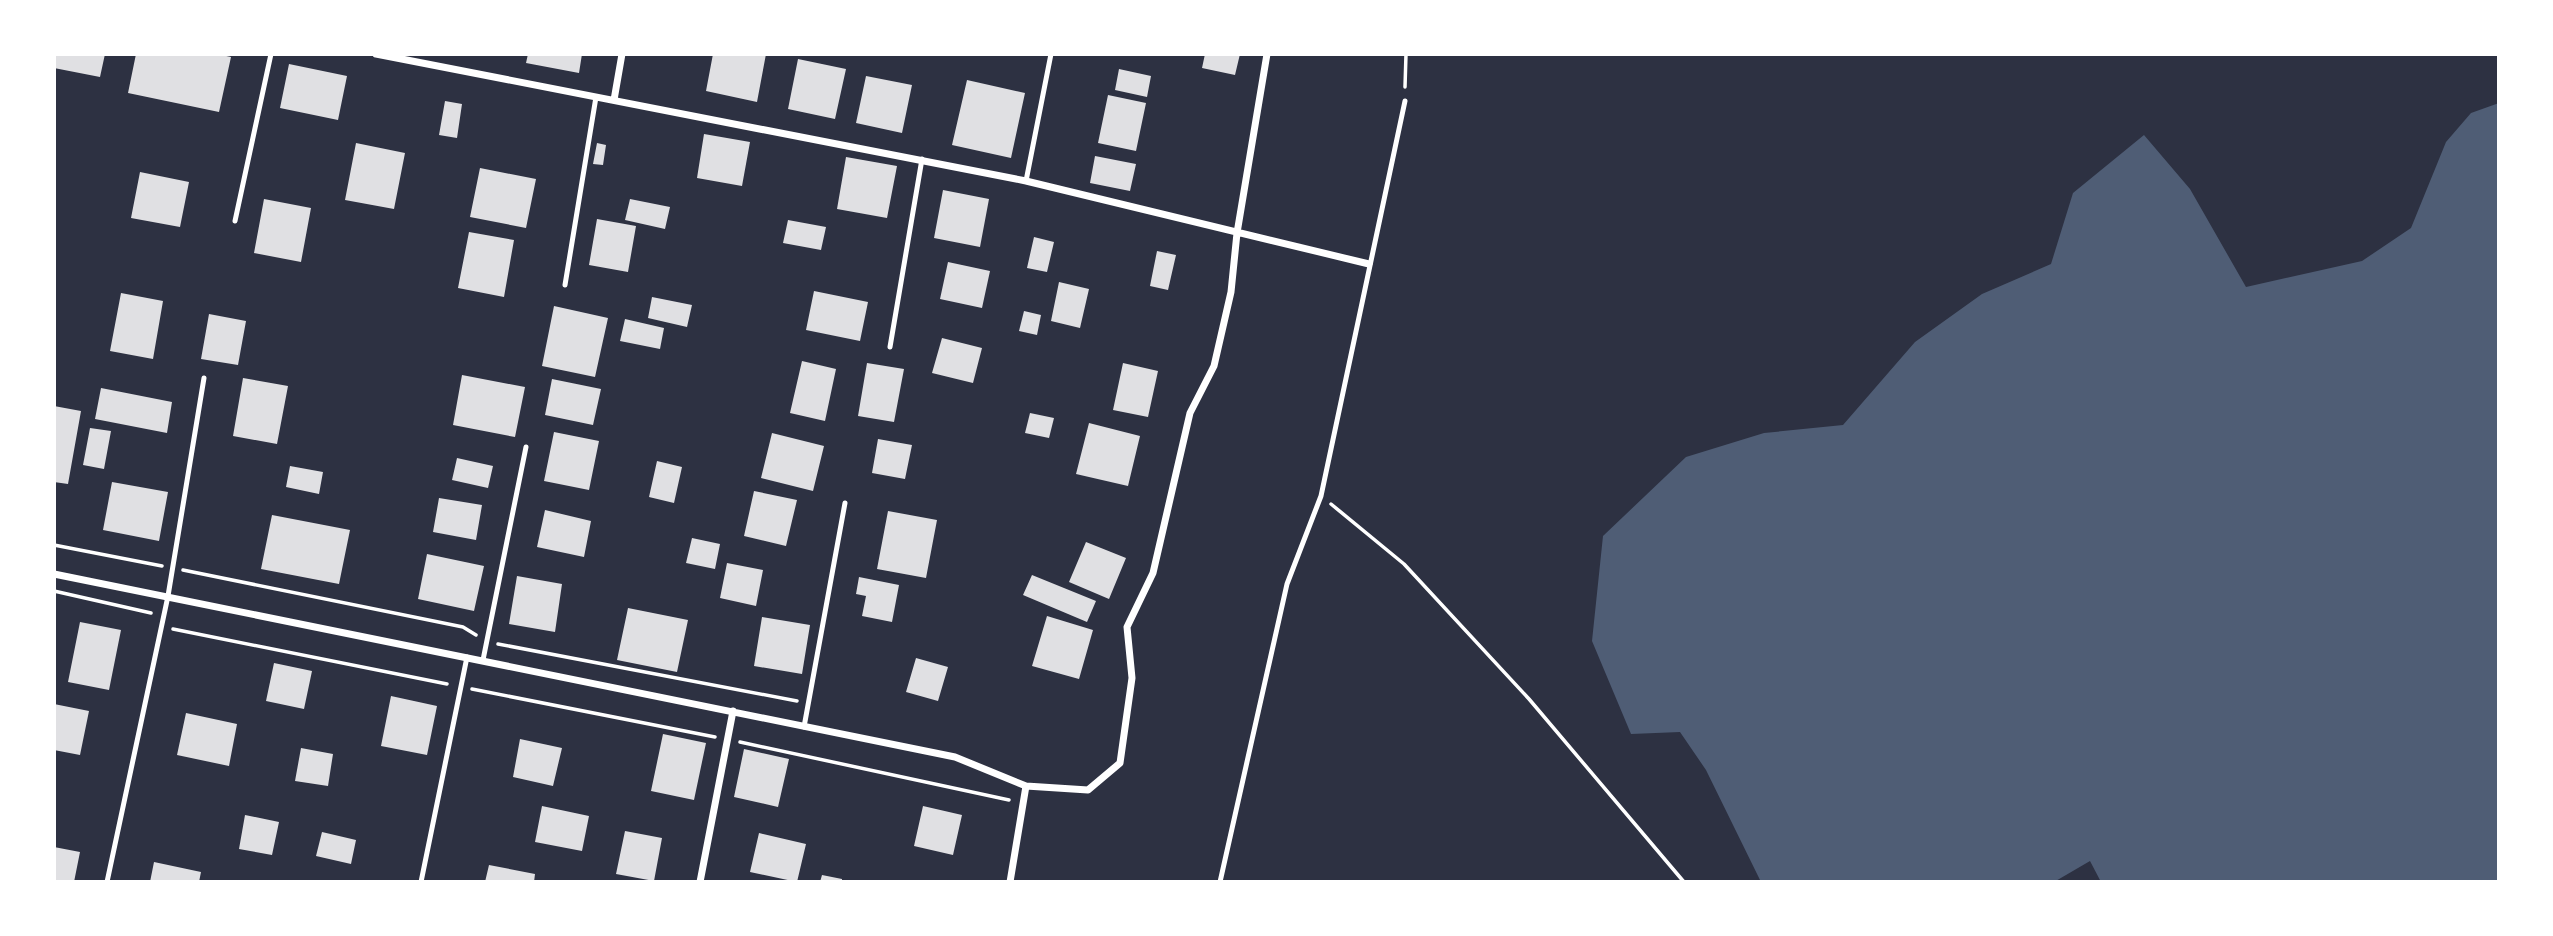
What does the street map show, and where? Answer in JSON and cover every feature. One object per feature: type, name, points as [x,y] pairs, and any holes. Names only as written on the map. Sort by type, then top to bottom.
[{"type":"street","points":[[376,54],[922,159],[1026,181],[1369,264]]},
{"type":"street","points":[[614,100],[622,54]]},
{"type":"street","points":[[54,574],[956,757],[1026,786],[1088,790],[1120,763],[1132,678],[1127,626],[1153,573],[1190,413],[1214,366],[1231,292],[1237,233],[1267,54]]},
{"type":"street","points":[[700,882],[733,711]]},
{"type":"street","points":[[1010,882],[1026,786]]},
{"type":"lane","points":[[235,221],[271,54]]},
{"type":"lane","points":[[1026,181],[1051,54]]},
{"type":"lane","points":[[565,285],[596,97]]},
{"type":"lane","points":[[1220,882],[1287,584],[1321,496],[1405,100]]},
{"type":"lane","points":[[890,346],[922,159]]},
{"type":"lane","points":[[107,882],[168,596],[204,379]]},
{"type":"lane","points":[[483,660],[526,447]]},
{"type":"lane","points":[[804,727],[845,503]]},
{"type":"lane","points":[[421,882],[467,657]]},
{"type":"path","points":[[1405,100],[1406,54]]},
{"type":"path","points":[[1321,496],[1404,564],[1529,699],[1684,882]]},
{"type":"path","points":[[54,545],[463,627],[486,642],[808,703]]},
{"type":"path","points":[[54,591],[144,609],[163,619],[170,628],[728,739],[1009,800]]},
{"type":"water","points":[[2499,103],[2499,882],[2101,882],[2090,861],[2054,882],[1761,882],[1706,770],[1680,732],[1631,734],[1592,641],[1603,536],[1686,457],[1764,433],[1843,425],[1915,342],[1982,294],[2051,264],[2073,193],[2144,135],[2190,189],[2246,287],[2362,261],[2411,228],[2446,142],[2471,113]]},
{"type":"building","points":[[54,54],[105,54],[100,77],[54,68]]},
{"type":"building","points":[[136,54],[217,54],[231,57],[219,112],[128,93]]},
{"type":"building","points":[[528,54],[582,54],[579,73],[526,63]]},
{"type":"building","points":[[713,54],[766,54],[757,102],[706,91]]},
{"type":"building","points":[[1205,54],[1240,54],[1235,75],[1202,68]]},
{"type":"building","points":[[798,59],[846,69],[835,119],[788,109]]},
{"type":"building","points":[[289,64],[347,76],[338,120],[280,108]]},
{"type":"building","points":[[1119,69],[1151,76],[1147,97],[1115,90]]},
{"type":"building","points":[[866,76],[912,85],[902,133],[856,123]]},
{"type":"building","points":[[967,80],[1025,93],[1011,158],[952,145]]},
{"type":"building","points":[[1108,95],[1146,103],[1136,151],[1098,143]]},
{"type":"building","points":[[445,101],[462,104],[457,138],[439,135]]},
{"type":"building","points":[[704,134],[750,142],[742,186],[697,178]]},
{"type":"building","points":[[356,143],[405,153],[394,209],[345,200]]},
{"type":"building","points":[[597,143],[606,145],[603,165],[593,164]]},
{"type":"building","points":[[1095,156],[1136,164],[1130,191],[1090,183]]},
{"type":"building","points":[[846,157],[897,166],[887,218],[837,209]]},
{"type":"building","points":[[480,168],[536,179],[526,228],[470,217]]},
{"type":"building","points":[[140,172],[189,182],[180,227],[131,218]]},
{"type":"building","points":[[943,190],[989,199],[980,247],[934,238]]},
{"type":"building","points":[[264,199],[311,208],[301,262],[254,253]]},
{"type":"building","points":[[630,199],[670,207],[665,229],[625,220]]},
{"type":"building","points":[[597,219],[636,226],[628,272],[589,265]]},
{"type":"building","points":[[788,220],[826,227],[821,250],[783,243]]},
{"type":"building","points":[[469,232],[514,240],[504,297],[458,288]]},
{"type":"building","points":[[1034,237],[1054,242],[1047,272],[1027,268]]},
{"type":"building","points":[[1157,251],[1176,255],[1168,290],[1150,286]]},
{"type":"building","points":[[948,262],[990,271],[982,308],[940,299]]},
{"type":"building","points":[[1059,282],[1089,289],[1080,328],[1051,321]]},
{"type":"building","points":[[814,291],[868,302],[860,341],[806,330]]},
{"type":"building","points":[[121,293],[163,301],[153,359],[110,351]]},
{"type":"building","points":[[652,297],[692,305],[687,327],[648,318]]},
{"type":"building","points":[[554,306],[608,318],[595,377],[542,366]]},
{"type":"building","points":[[1024,311],[1041,315],[1037,335],[1019,331]]},
{"type":"building","points":[[209,314],[246,321],[238,365],[201,359]]},
{"type":"building","points":[[625,319],[664,328],[660,349],[620,341]]},
{"type":"building","points":[[942,338],[982,348],[973,383],[932,373]]},
{"type":"building","points":[[802,361],[836,369],[825,421],[790,413]]},
{"type":"building","points":[[867,363],[904,369],[894,422],[858,416]]},
{"type":"building","points":[[1123,363],[1158,371],[1148,417],[1113,410]]},
{"type":"building","points":[[462,375],[525,387],[515,437],[453,425]]},
{"type":"building","points":[[243,378],[288,386],[277,444],[233,436]]},
{"type":"building","points":[[552,379],[601,389],[593,425],[545,415]]},
{"type":"building","points":[[101,388],[172,402],[167,433],[95,419]]},
{"type":"building","points":[[54,406],[81,411],[68,484],[54,482]]},
{"type":"building","points":[[1030,413],[1054,418],[1049,438],[1025,433]]},
{"type":"building","points":[[1089,423],[1140,436],[1128,486],[1076,474]]},
{"type":"building","points":[[90,428],[111,431],[104,469],[83,465]]},
{"type":"building","points":[[554,432],[599,441],[589,490],[544,481]]},
{"type":"building","points":[[772,433],[824,446],[813,491],[761,478]]},
{"type":"building","points":[[878,439],[912,445],[905,479],[872,473]]},
{"type":"building","points":[[457,458],[493,466],[488,488],[452,480]]},
{"type":"building","points":[[657,461],[682,467],[674,503],[649,497]]},
{"type":"building","points":[[290,466],[323,472],[319,494],[286,487]]},
{"type":"building","points":[[112,482],[168,492],[159,541],[103,530]]},
{"type":"building","points":[[754,491],[797,500],[786,546],[744,536]]},
{"type":"building","points":[[439,498],[482,505],[476,540],[433,532]]},
{"type":"building","points":[[545,510],[591,521],[584,557],[537,547]]},
{"type":"building","points":[[888,511],[937,520],[926,578],[877,569]]},
{"type":"building","points":[[272,515],[350,530],[339,584],[261,569]]},
{"type":"building","points":[[692,538],[720,544],[715,569],[686,563]]},
{"type":"building","points":[[1086,542],[1126,558],[1109,599],[1069,582]]},
{"type":"building","points":[[427,554],[484,566],[474,611],[418,599]]},
{"type":"building","points":[[727,563],[763,570],[756,606],[720,598]]},
{"type":"building","points":[[1032,575],[1096,601],[1087,622],[1023,595]]},
{"type":"building","points":[[517,576],[562,584],[555,632],[509,624]]},
{"type":"building","points":[[859,577],[899,585],[892,622],[862,616],[866,596],[856,594]]},
{"type":"building","points":[[628,608],[688,620],[677,672],[617,660]]},
{"type":"building","points":[[1047,616],[1093,630],[1079,679],[1032,666]]},
{"type":"building","points":[[762,617],[810,625],[802,674],[754,666]]},
{"type":"building","points":[[80,622],[121,630],[109,690],[68,682]]},
{"type":"building","points":[[916,658],[948,667],[938,701],[906,692]]},
{"type":"building","points":[[274,663],[312,671],[304,709],[266,701]]},
{"type":"building","points":[[391,696],[437,706],[427,755],[381,746]]},
{"type":"building","points":[[54,704],[89,711],[80,755],[54,750]]},
{"type":"building","points":[[186,713],[237,724],[229,766],[177,755]]},
{"type":"building","points":[[663,734],[706,743],[694,800],[651,791]]},
{"type":"building","points":[[520,739],[562,748],[553,786],[513,777]]},
{"type":"building","points":[[301,748],[333,754],[328,786],[295,781]]},
{"type":"building","points":[[744,749],[789,759],[778,807],[734,797]]},
{"type":"building","points":[[542,806],[589,816],[582,851],[535,842]]},
{"type":"building","points":[[923,806],[962,815],[953,855],[914,846]]},
{"type":"building","points":[[245,815],[279,822],[272,855],[239,849]]},
{"type":"building","points":[[625,831],[662,838],[654,881],[616,874]]},
{"type":"building","points":[[322,832],[356,840],[351,864],[316,856]]},
{"type":"building","points":[[759,833],[806,844],[797,882],[750,872]]},
{"type":"building","points":[[54,847],[80,852],[74,882],[54,882]]},
{"type":"building","points":[[154,862],[201,872],[199,882],[150,882]]},
{"type":"building","points":[[489,865],[535,874],[534,882],[485,882]]},
{"type":"building","points":[[822,875],[842,879],[842,882],[820,882]]}]
